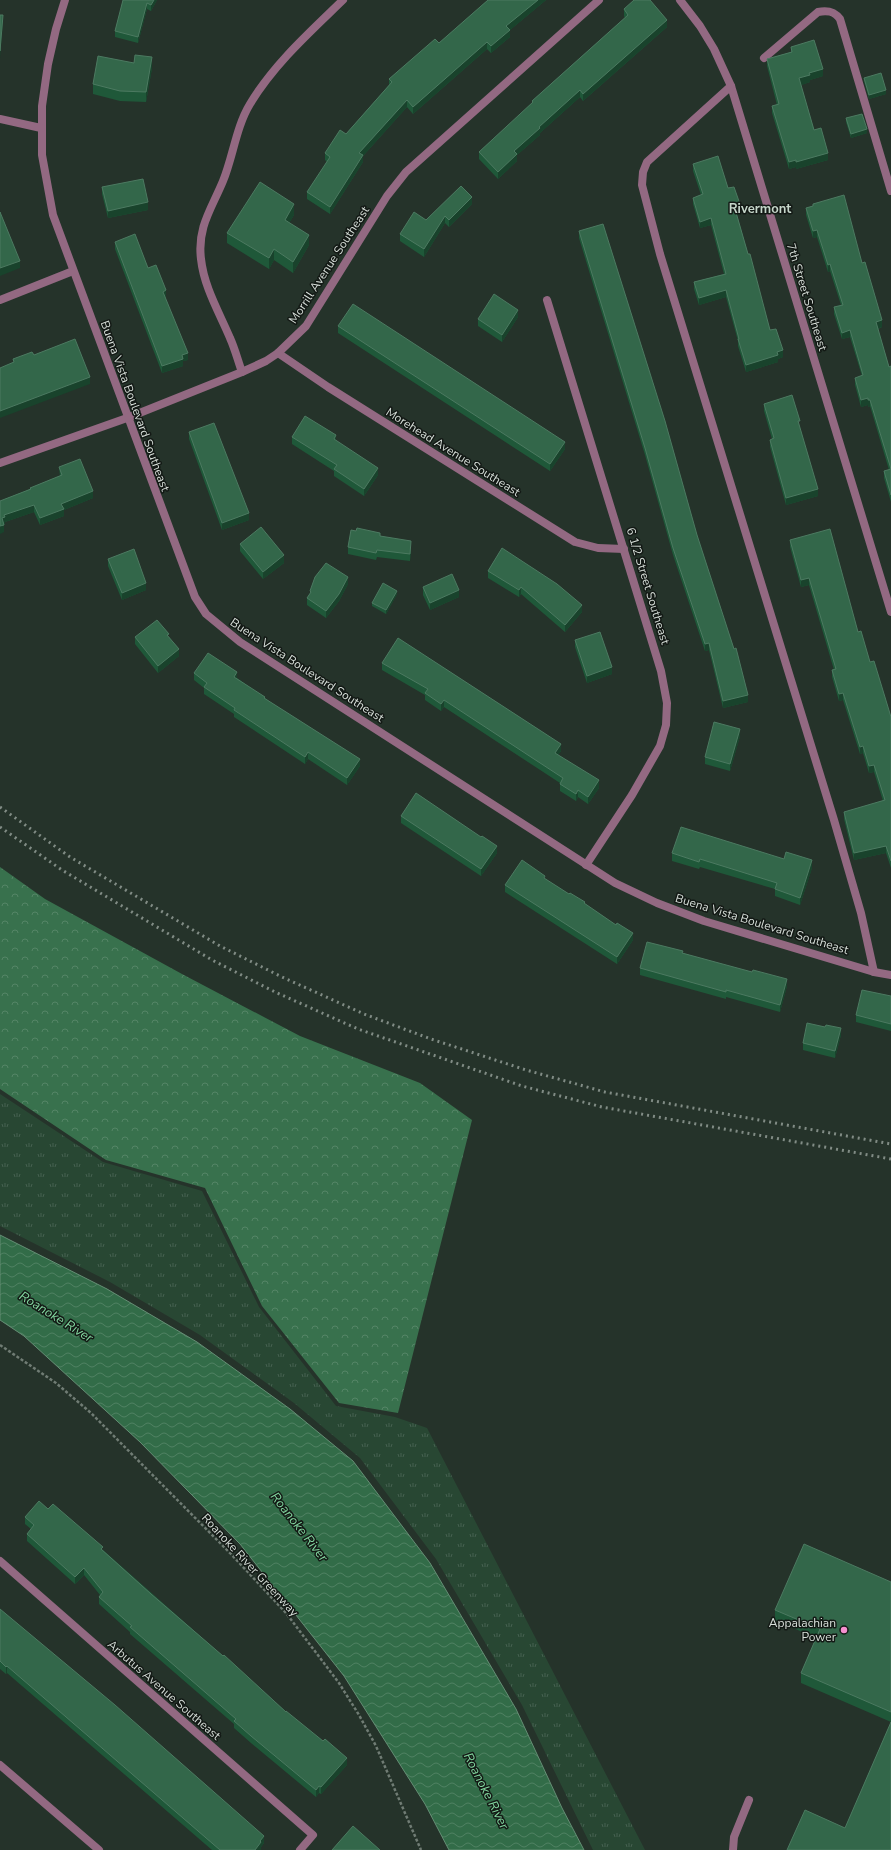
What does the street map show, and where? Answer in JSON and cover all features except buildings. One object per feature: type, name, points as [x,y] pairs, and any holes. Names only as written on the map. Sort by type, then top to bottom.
[{"type":"street","name":"Buena Vista Boulevard Southeast","points":[[65,0],[56,29],[48,64],[41,128],[42,155],[47,190],[53,215],[127,418],[195,597],[206,614],[240,642],[615,883],[657,903],[704,921],[874,972],[891,975]]},
{"type":"street","points":[[242,372],[230,338],[210,295],[202,270],[200,258],[201,237],[208,211],[223,181],[250,105],[270,77],[302,39],[343,0]]},
{"type":"street","name":"Morrill Avenue Southeast","points":[[0,463],[127,418],[242,372],[266,361],[278,353],[306,326],[388,196],[406,172],[599,0]]},
{"type":"street","name":"7th Street Southeast","points":[[680,0],[700,26],[714,48],[731,86],[890,608]]},
{"type":"street","points":[[764,58],[818,12],[827,10],[836,14],[840,19],[891,192]]},
{"type":"street","points":[[731,86],[647,162],[643,172],[642,184],[660,254],[834,820],[860,913],[874,972]]},
{"type":"street","points":[[0,119],[41,128]]},
{"type":"street","points":[[0,300],[73,271]]},
{"type":"street","name":"6 1/2 Street Southeast","points":[[547,300],[661,671],[667,703],[666,725],[660,746],[586,865]]},
{"type":"street","name":"Morehead Avenue Southeast","points":[[278,353],[335,391],[575,542],[598,548],[624,549]]},
{"type":"street","name":"Arbutus Avenue Southeast","points":[[0,1561],[313,1835],[300,1850]]},
{"type":"street","points":[[0,1764],[99,1850]]},
{"type":"street","points":[[733,1850],[734,1837],[749,1800]]},
{"type":"path","name":"Roanoke River Greenway","points":[[0,1345],[56,1382],[91,1413],[230,1553],[286,1613],[339,1683],[359,1715],[376,1746],[421,1850]]},
{"type":"green space","points":[[0,867],[45,899],[182,974],[300,1036],[420,1083],[472,1120],[398,1413],[339,1403],[262,1306],[205,1188],[106,1160],[0,1089]]},
{"type":"green space","points":[[0,1094],[103,1162],[202,1191],[259,1307],[336,1406],[395,1417],[427,1428],[645,1850],[593,1850],[522,1705],[436,1559],[360,1458],[294,1403],[200,1335],[110,1282],[0,1226]]},
{"type":"water","name":"Roanoke River","points":[[0,1235],[107,1289],[197,1342],[290,1409],[353,1461],[430,1563],[516,1709],[562,1808],[584,1850],[449,1850],[425,1804],[344,1676],[240,1544],[140,1442],[24,1336],[0,1320]]},
{"type":"railway","points":[[0,807],[70,857],[220,946],[282,977],[364,1014],[431,1039],[526,1070],[605,1092],[891,1144]]},
{"type":"railway","points":[[0,827],[62,870],[212,960],[275,992],[358,1029],[522,1086],[602,1107],[891,1159]]},
{"type":"place","name":"Appalachian Power","points":[[844,1630]]},
{"type":"district","name":"Rivermont","points":[[760,209]]}]
